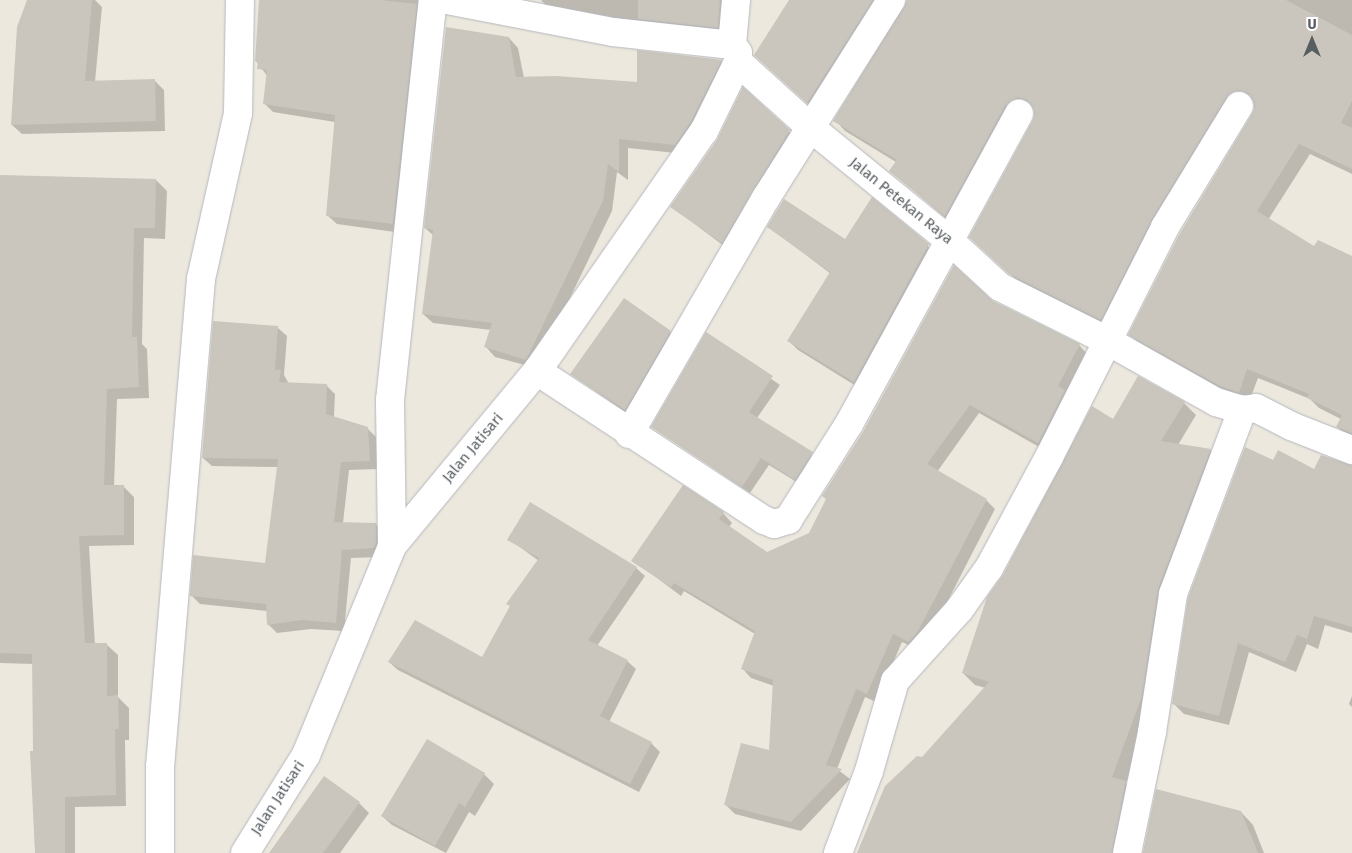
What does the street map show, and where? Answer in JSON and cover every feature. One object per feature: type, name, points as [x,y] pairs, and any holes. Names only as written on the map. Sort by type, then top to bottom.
[{"type":"street","points":[[160,853],[160,767],[201,279],[238,113],[240,0]]},
{"type":"street","points":[[392,546],[390,400],[433,0]]},
{"type":"street","points":[[447,0],[735,53],[736,0]]},
{"type":"street","points":[[630,434],[766,198],[891,0]]},
{"type":"street","name":"Jalan Jatisari","points":[[245,853],[306,755],[392,546],[537,371],[704,131],[735,53]]},
{"type":"street","name":"Jalan Petekan Raya","points":[[735,53],[811,128],[949,240],[1000,287],[1106,340],[1216,402],[1242,410],[1256,408],[1292,426],[1352,450]]},
{"type":"street","points":[[838,853],[869,770],[895,682],[960,610],[989,568],[1049,457],[1106,340],[1165,227],[1239,106]]},
{"type":"street","points":[[537,371],[630,434],[764,520],[774,524],[788,520],[849,424],[1019,112]]},
{"type":"street","points":[[1127,853],[1152,732],[1172,594],[1242,410]]},
{"type":"building","points":[[27,0],[92,0],[85,81],[155,79],[156,121],[11,125],[17,27]]},
{"type":"building","points":[[259,0],[380,0],[417,4],[393,224],[326,216],[335,115],[263,104],[267,70],[257,69],[258,62],[255,61]]},
{"type":"building","points":[[638,0],[720,0],[718,28],[638,19]]},
{"type":"building","points":[[789,0],[873,0],[807,103],[754,55]]},
{"type":"building","points":[[907,0],[1286,0],[1352,35],[1352,101],[1341,123],[1352,128],[1352,169],[1299,144],[1257,211],[1314,246],[1318,240],[1352,256],[1352,433],[1336,427],[1342,415],[1307,398],[1309,394],[1247,369],[1239,393],[1220,386],[1128,335],[1179,235],[1252,114],[1255,106],[1248,93],[1239,90],[1226,98],[1152,219],[1101,320],[1009,274],[969,237],[1033,120],[1035,112],[1027,100],[1018,97],[1005,106],[945,216],[889,171],[897,160],[833,121]]},
{"type":"building","points":[[446,27],[509,37],[516,77],[556,76],[637,82],[637,50],[722,60],[690,123],[675,145],[619,139],[619,172],[608,164],[603,201],[526,360],[484,347],[492,323],[422,314],[433,230],[424,228]]},
{"type":"building","points":[[743,87],[790,130],[722,243],[670,207],[717,140]]},
{"type":"building","points":[[0,175],[156,179],[155,228],[134,228],[132,337],[137,337],[139,387],[107,389],[104,485],[124,485],[124,535],[79,536],[85,643],[107,643],[107,696],[118,695],[119,729],[115,729],[116,795],[65,797],[65,853],[35,853],[30,751],[33,751],[32,654],[0,653]]},
{"type":"building","points":[[872,197],[929,244],[854,382],[787,341],[830,272],[767,227],[784,199],[845,239]]},
{"type":"building","points":[[954,265],[993,301],[1080,344],[1058,386],[1065,390],[1038,443],[970,405],[927,464],[987,499],[917,633],[909,642],[893,634],[867,694],[856,689],[826,765],[842,769],[791,822],[724,805],[741,743],[769,750],[773,680],[741,669],[755,631],[674,583],[671,587],[631,561],[683,485],[724,512],[719,519],[767,552],[809,533],[826,499],[822,496],[863,432]]},
{"type":"building","points":[[624,298],[671,331],[625,410],[570,374]]},
{"type":"building","points":[[213,321],[278,326],[275,370],[281,370],[279,382],[327,384],[326,414],[368,427],[370,461],[341,462],[334,522],[376,523],[376,543],[374,548],[342,550],[336,623],[302,620],[267,625],[266,604],[190,596],[193,555],[265,563],[278,459],[202,458]]},
{"type":"building","points":[[706,332],[773,376],[749,412],[813,452],[795,480],[761,458],[742,487],[651,427]]},
{"type":"building","points":[[1138,376],[1185,402],[1161,441],[1211,449],[1158,589],[1142,696],[1112,777],[1126,781],[1112,853],[857,853],[885,786],[917,756],[922,757],[989,682],[962,673],[987,597],[1003,575],[1092,406],[1113,419]]},
{"type":"building","points":[[1245,447],[1273,460],[1278,450],[1314,469],[1321,455],[1352,465],[1352,627],[1314,616],[1307,639],[1297,635],[1285,662],[1238,643],[1219,716],[1172,704],[1188,598]]},
{"type":"building","points":[[530,502],[637,567],[588,640],[628,660],[600,716],[652,742],[630,784],[388,662],[415,620],[482,657],[510,606],[506,604],[539,558],[507,540]]},
{"type":"building","points":[[427,739],[485,773],[465,807],[459,803],[435,846],[381,816]]},
{"type":"building","points":[[324,776],[360,802],[323,853],[269,853]]},
{"type":"building","points":[[1156,789],[1241,811],[1258,853],[1143,853]]}]
